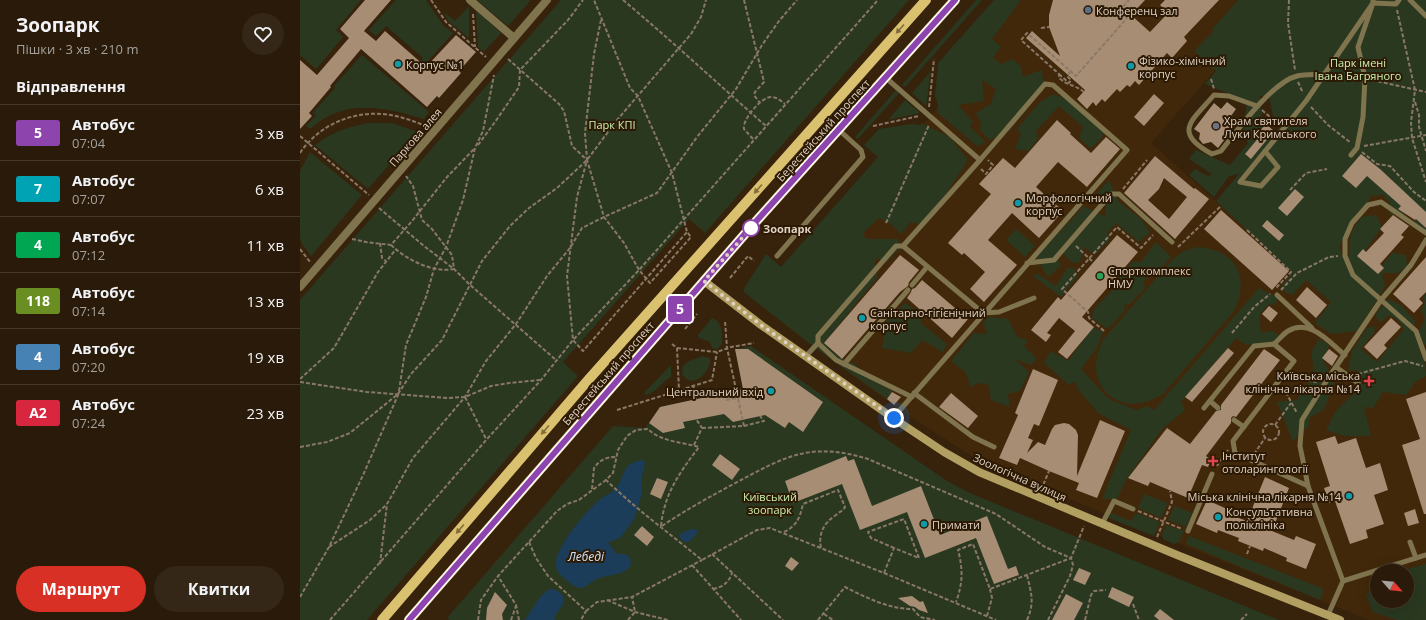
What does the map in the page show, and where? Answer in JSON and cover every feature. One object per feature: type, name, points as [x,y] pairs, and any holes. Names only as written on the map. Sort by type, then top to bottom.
[{"type":"main road","name":"Берестейський проспект","points":[[382,620],[588,379],[926,0]]},
{"type":"main road","name":"Берестейський проспект","points":[[411,619],[704,281],[955,0]]},
{"type":"street","name":"Паркова алея","points":[[300,287],[547,0]]},
{"type":"street","points":[[471,1],[514,38]]},
{"type":"street","name":"Зоологічна вулиця","points":[[704,281],[761,325],[894,418],[944,452],[979,472],[1102,524],[1340,620]]},
{"type":"lane","points":[[1410,0],[1426,16]]},
{"type":"lane","points":[[1373,2],[1397,2]]},
{"type":"lane","points":[[1265,151],[1278,167],[1261,186],[1240,182],[1265,151],[1284,129],[1306,101],[1373,2]]},
{"type":"lane","points":[[1351,154],[1357,148],[1363,117],[1365,78],[1358,47],[1373,2]]},
{"type":"lane","points":[[1257,106],[1229,96],[1214,94],[1189,124],[1188,132],[1196,146],[1212,154],[1221,151],[1257,106],[1278,87],[1296,76],[1325,74]]},
{"type":"lane","points":[[886,78],[980,160]]},
{"type":"lane","points":[[894,418],[983,313],[1127,150],[1053,85],[1045,84],[980,160],[903,246]]},
{"type":"lane","points":[[776,256],[863,157],[861,150],[839,130]]},
{"type":"lane","points":[[1028,263],[1054,260],[1111,194],[1119,194],[1172,242]]},
{"type":"lane","points":[[1426,233],[1381,202],[1368,205],[1352,223],[1345,238],[1345,256],[1353,275],[1416,331],[1426,359]]},
{"type":"lane","points":[[1328,615],[1343,581],[1308,486],[1300,446],[1302,420],[1325,382],[1345,355],[1381,300],[1411,265],[1426,240]]},
{"type":"lane","points":[[806,356],[818,343],[818,336],[896,246],[903,246],[983,313],[999,312],[1034,298]]},
{"type":"lane","points":[[912,285],[928,267]]},
{"type":"lane","points":[[844,364],[908,290]]},
{"type":"lane","points":[[1277,295],[1312,329],[1345,355]]},
{"type":"lane","points":[[1204,408],[1254,346],[1274,344],[1289,331],[1303,327],[1312,329]]},
{"type":"lane","points":[[818,343],[836,360],[913,395],[973,437],[994,447]]},
{"type":"lane","points":[[1274,344],[1294,361],[1233,441],[1235,453],[1308,486]]},
{"type":"lane","points":[[1336,367],[1358,383]]},
{"type":"lane","points":[[1210,401],[1218,408]]},
{"type":"lane","points":[[1234,420],[1244,427]]},
{"type":"lane","points":[[1188,531],[1212,474]]},
{"type":"lane","points":[[1102,524],[1114,501],[1135,510]]},
{"type":"lane","points":[[1410,542],[1416,558]]},
{"type":"lane","points":[[1343,581],[1426,555]]},
{"type":"path","points":[[430,0],[446,22],[487,58]]},
{"type":"path","points":[[391,244],[447,177],[475,148],[496,122],[519,87],[520,70],[568,20],[583,0]]},
{"type":"path","points":[[594,0],[630,88],[638,96],[672,173],[683,220],[687,232],[691,237],[650,283],[639,270],[624,243],[604,217],[586,160],[585,133],[594,54],[601,19]]},
{"type":"path","points":[[623,0],[679,47],[730,95],[766,126]]},
{"type":"path","points":[[300,598],[329,547],[364,473],[398,394],[411,374],[442,340],[469,284],[482,261],[510,226],[529,208],[557,188],[586,160],[617,120],[679,47],[692,34],[701,17],[706,0]]},
{"type":"path","points":[[744,0],[764,82],[754,95],[760,103]]},
{"type":"path","points":[[329,547],[370,520],[387,504],[413,458],[465,397],[486,361],[516,324],[547,276],[570,248],[582,228],[657,193],[697,136],[730,95],[779,21],[797,0]]},
{"type":"path","points":[[330,620],[541,380],[573,340],[639,270],[878,0]]},
{"type":"path","points":[[1071,71],[1067,76],[1072,80],[1069,83],[1021,40],[1027,33],[1071,71],[1076,76],[1127,18],[1119,11],[1129,0]]},
{"type":"path","points":[[1290,0],[1288,23],[1296,76],[1306,101],[1328,125],[1377,164],[1390,166],[1414,192],[1426,201]]},
{"type":"path","points":[[471,1],[475,47]]},
{"type":"path","points":[[1397,2],[1415,90],[1411,122],[1412,138],[1426,182]]},
{"type":"path","points":[[1041,28],[1049,27]]},
{"type":"path","points":[[508,59],[559,104],[564,112],[572,146],[586,160]]},
{"type":"path","points":[[873,126],[927,114],[931,97],[934,59]]},
{"type":"path","points":[[300,447],[327,442],[350,432],[398,394],[406,345],[426,297],[434,269],[441,259],[463,200],[475,148],[483,131],[495,73]]},
{"type":"path","points":[[1059,74],[1059,78],[1066,84],[1081,89],[1084,92]]},
{"type":"path","points":[[1365,78],[1426,92]]},
{"type":"path","points":[[1212,79],[1214,94]]},
{"type":"path","points":[[754,140],[747,133],[744,126],[744,122],[751,113],[766,98],[773,97],[785,104]]},
{"type":"path","points":[[1414,100],[1421,136],[1426,151]]},
{"type":"path","points":[[1257,106],[1284,129]]},
{"type":"path","points":[[300,153],[324,128],[342,119],[365,114],[381,114],[402,117],[426,126]]},
{"type":"path","points":[[886,223],[930,124]]},
{"type":"path","points":[[1357,148],[1426,135]]},
{"type":"path","points":[[300,136],[375,201],[380,209],[404,230],[454,268],[469,284],[557,360]]},
{"type":"path","points":[[586,160],[577,197],[567,276],[573,340],[583,350],[687,232]]},
{"type":"path","points":[[980,168],[986,174],[990,170],[993,165],[987,160]]},
{"type":"path","points":[[1119,194],[1138,174],[1147,160]]},
{"type":"path","points":[[1290,190],[1306,173],[1327,169]]},
{"type":"path","points":[[406,176],[413,186],[422,220],[432,228],[446,247],[452,256],[454,268]]},
{"type":"path","points":[[1172,242],[1178,247],[1222,206]]},
{"type":"path","points":[[1104,331],[1090,318],[1088,312],[1062,289],[1118,227],[1141,248],[1158,229]]},
{"type":"path","points":[[1232,333],[1254,307],[1273,292],[1291,272],[1247,230]]},
{"type":"path","points":[[352,239],[391,244],[396,249],[434,269],[443,271],[454,268]]},
{"type":"path","points":[[1070,241],[1094,262]]},
{"type":"path","points":[[380,243],[382,258],[386,261]]},
{"type":"path","points":[[300,249],[310,262]]},
{"type":"path","points":[[300,379],[334,348],[356,307],[378,272],[396,249]]},
{"type":"path","points":[[730,278],[748,256],[754,261]]},
{"type":"path","points":[[1277,295],[1297,273],[1329,257],[1345,256]]},
{"type":"path","points":[[685,329],[697,314]]},
{"type":"path","points":[[725,321],[727,348],[744,426]]},
{"type":"path","points":[[672,344],[677,348],[717,352],[727,348],[754,343]]},
{"type":"path","points":[[677,348],[679,390]]},
{"type":"path","points":[[617,410],[712,380],[717,352]]},
{"type":"path","points":[[1349,376],[1405,361],[1426,367]]},
{"type":"path","points":[[300,382],[367,392],[447,398],[465,397],[491,386],[509,382],[541,380]]},
{"type":"path","points":[[1280,380],[1325,382]]},
{"type":"path","points":[[1280,380],[1302,420]]},
{"type":"path","points":[[693,385],[696,399]]},
{"type":"path","points":[[465,397],[487,440]]},
{"type":"path","points":[[726,400],[738,398]]},
{"type":"path","points":[[1275,425],[1292,403]]},
{"type":"path","points":[[702,428],[744,426],[764,421],[760,416]]},
{"type":"path","points":[[696,419],[702,428]]},
{"type":"path","points":[[1269,424],[1275,425],[1279,430],[1277,437],[1272,440],[1265,438],[1262,434],[1263,427],[1269,424]]},
{"type":"path","points":[[694,446],[702,428]]},
{"type":"path","points":[[478,620],[481,600],[498,576],[557,511],[567,504],[579,500],[592,489],[603,484],[613,473],[616,457],[627,436],[636,430],[648,429],[654,435],[699,447],[681,471],[668,494],[664,504],[661,526]]},
{"type":"path","points":[[1250,460],[1265,438]]},
{"type":"path","points":[[1218,466],[1233,441]]},
{"type":"path","points":[[661,526],[695,505],[762,469],[787,458],[802,454],[829,451],[850,454],[868,459],[996,514],[1045,547],[1071,558]]},
{"type":"path","points":[[592,489],[594,468],[602,460],[609,457],[616,457]]},
{"type":"path","points":[[1040,492],[1049,471]]},
{"type":"path","points":[[606,480],[702,560]]},
{"type":"path","points":[[784,533],[796,524],[800,517],[803,504],[838,490],[845,507],[828,521],[823,528],[820,540],[822,548]]},
{"type":"path","points":[[1156,540],[1172,502],[1170,491]]},
{"type":"path","points":[[380,564],[387,504]]},
{"type":"path","points":[[1135,510],[1188,531]]},
{"type":"path","points":[[1048,620],[1072,570],[1071,558],[1088,518]]},
{"type":"path","points":[[904,519],[919,558],[894,548],[871,538],[868,532],[904,519]]},
{"type":"path","points":[[581,620],[586,611],[597,602],[632,597],[756,530],[770,528],[956,602],[996,620]]},
{"type":"path","points":[[529,542],[536,558],[548,576],[586,611]]},
{"type":"path","points":[[956,602],[963,579],[958,550],[973,544],[990,588],[992,598],[987,616]]},
{"type":"path","points":[[1247,554],[1250,546]]},
{"type":"path","points":[[884,573],[894,548]]},
{"type":"path","points":[[712,554],[783,620]]},
{"type":"path","points":[[990,588],[1071,558]]},
{"type":"path","points":[[692,565],[741,620]]},
{"type":"path","points":[[713,589],[720,588],[726,584],[732,573]]},
{"type":"path","points":[[1027,575],[1032,598],[1032,609],[1027,620]]},
{"type":"path","points":[[498,576],[516,605],[519,620]]},
{"type":"path","points":[[818,620],[845,586],[883,604],[902,609],[914,609],[920,617],[935,620]]},
{"type":"path","points":[[1085,620],[1091,595],[1094,591],[1106,590]]},
{"type":"path","points":[[632,597],[635,612]]},
{"type":"path","points":[[606,600],[635,612],[668,620]]},
{"type":"path","points":[[1133,604],[1139,620]]},
{"type":"path","points":[[511,620],[516,605]]},
{"type":"path","points":[[628,620],[635,612]]},
{"type":"path","points":[[824,614],[833,620]]},
{"type":"path","points":[[1241,620],[1247,614]]},
{"type":"shaded area","points":[[1020,0],[1238,0],[1212,29],[1234,49],[1151,143],[1221,206],[1380,169],[1426,206],[1426,620],[1369,620],[981,462],[900,410],[814,347],[755,301],[911,124],[919,125],[927,121],[938,107],[935,96]]},
{"type":"green space","points":[[300,0],[361,0],[336,30],[343,37],[316,69],[300,55]]},
{"type":"green space","points":[[396,0],[426,0],[443,25],[453,33],[419,71],[415,69],[423,58],[386,26],[376,36],[369,30]]},
{"type":"green space","points":[[477,0],[529,0],[530,1],[508,26]]},
{"type":"green space","name":"Парк КПІ","points":[[561,0],[909,0],[705,233],[689,219],[563,362],[578,376],[367,620],[300,620],[300,300]]},
{"type":"green space","points":[[976,0],[982,0],[905,87],[902,85]]},
{"type":"green space","points":[[994,0],[1021,0],[992,39],[1001,47],[993,58],[1002,64],[1012,59],[1020,65],[1023,77],[1041,70],[1044,82],[1026,102],[1027,110],[1009,131],[989,140],[980,130],[981,123],[976,113],[990,105],[996,89],[982,80],[984,101],[958,105],[973,122],[970,127],[986,142],[977,146],[937,112],[938,103],[935,96],[938,63]]},
{"type":"green space","name":"Парк імені Івана Багряного","points":[[1238,0],[1426,0],[1426,234],[1414,227],[1416,213],[1389,215],[1390,203],[1383,195],[1371,196],[1367,204],[1356,214],[1339,246],[1344,261],[1349,255],[1349,243],[1355,226],[1362,217],[1376,215],[1382,227],[1362,255],[1379,269],[1392,253],[1406,255],[1407,266],[1399,273],[1382,273],[1385,287],[1357,331],[1331,334],[1315,323],[1331,302],[1306,280],[1292,295],[1280,289],[1297,266],[1292,272],[1216,201],[1239,174],[1229,176],[1214,197],[1189,175],[1195,169],[1208,176],[1212,174],[1189,159],[1196,150],[1230,165],[1248,143],[1243,134],[1247,101],[1205,84],[1216,71],[1194,51],[1214,31],[1212,29]],"holes":[[[1260,96],[1269,96],[1273,116],[1282,125],[1269,139],[1270,137],[1263,128]]]},
{"type":"green space","points":[[469,6],[469,38],[448,21],[444,12],[455,21]]},
{"type":"green space","points":[[476,10],[501,33],[484,52],[478,47]]},
{"type":"green space","points":[[362,55],[429,112],[424,119],[394,111],[365,108],[351,109],[323,119],[310,129],[306,126],[316,115],[313,113],[335,88],[334,86]]},
{"type":"green space","points":[[931,71],[926,106],[912,93]]},
{"type":"green space","points":[[896,90],[899,93],[858,139],[855,137]]},
{"type":"green space","points":[[1054,94],[1068,100],[1104,131],[1101,139],[1090,148],[1079,138],[1083,127],[1059,106],[1036,131],[1038,139],[1028,151],[1015,149],[1021,134],[1017,129],[1040,102]]},
{"type":"green space","points":[[905,100],[920,113],[888,120]]},
{"type":"green space","points":[[368,123],[392,123],[418,132],[368,189],[315,145],[328,136],[340,131]]},
{"type":"green space","points":[[911,124],[923,124],[950,137],[968,160],[946,194],[921,224],[911,222],[901,234],[890,223],[879,218],[863,233],[866,239],[898,239],[900,248],[887,262],[877,258],[874,263],[878,277],[824,343],[842,359],[857,365],[857,372],[893,391],[887,399],[814,347],[743,290],[766,254],[781,267],[878,157],[864,145],[879,129]]},
{"type":"green space","points":[[310,152],[362,195],[311,256],[302,244],[300,237],[300,171]]},
{"type":"green space","points":[[1109,180],[1118,201],[1141,219],[1150,232],[1139,242],[1116,223],[1107,233],[1110,239],[1095,255],[1084,247],[1080,262],[1072,263],[1063,253],[1058,259],[1061,266],[1048,277],[1036,257],[1084,206],[1105,217],[1106,207],[1096,195]]},
{"type":"green space","points":[[1016,229],[1035,246],[1025,257],[1006,240]]},
{"type":"green space","points":[[1156,242],[1171,257],[1159,271],[1153,269],[1143,282],[1145,288],[1130,304],[1124,305],[1125,310],[1110,327],[1106,328],[1092,318],[1094,309],[1121,281],[1119,277],[1132,262],[1141,262]]},
{"type":"green space","points":[[1197,247],[1210,249],[1221,253],[1230,259],[1236,267],[1240,276],[1241,287],[1239,299],[1234,311],[1164,393],[1148,401],[1133,404],[1120,402],[1109,395],[1101,385],[1096,372],[1097,357],[1103,340],[1173,259],[1184,251]]},
{"type":"green space","points":[[1067,268],[1074,268],[1077,277],[1061,297],[1033,276],[1038,274],[1056,286]]},
{"type":"green space","points":[[1259,288],[1278,298],[1275,305],[1269,304],[1259,315],[1261,333],[1273,331],[1282,338],[1273,343],[1246,345],[1236,338],[1181,402],[1185,410],[1162,429],[1126,480],[1117,499],[1102,499],[1131,430],[1098,413],[1077,388],[1076,382],[1068,384],[1044,363],[1051,351],[1068,361],[1086,337],[1081,322],[1103,332],[1097,348],[1081,369],[1109,399],[1136,410],[1148,406],[1154,410]]},
{"type":"green space","points":[[1426,294],[1426,344],[1419,350],[1425,363],[1426,376],[1416,381],[1406,395],[1383,392],[1373,408],[1364,407],[1371,436],[1344,436],[1326,430],[1336,411],[1360,387],[1357,370],[1348,371],[1352,351],[1367,328],[1375,326],[1374,333],[1361,349],[1377,362],[1404,329],[1398,320],[1389,315],[1380,323],[1375,315],[1388,299],[1402,306],[1415,321],[1413,335],[1420,329],[1425,318],[1421,310],[1425,303],[1423,297]]},
{"type":"green space","points":[[905,303],[918,311],[922,324],[947,344],[943,352],[922,340],[911,353],[882,348],[887,319]]},
{"type":"green space","points":[[988,317],[1008,319],[1017,337],[1028,340],[1024,346],[1037,359],[1030,365],[1014,358],[1029,372],[1020,391],[1008,394],[1010,407],[991,400],[989,385],[978,383],[971,387],[965,372],[951,361],[974,333],[987,334],[983,323]]},
{"type":"green space","points":[[712,318],[718,322],[722,332],[722,344],[717,349],[712,348],[710,342],[699,338],[698,335]]},
{"type":"green space","points":[[1319,339],[1329,345],[1323,362],[1329,369],[1324,378],[1334,382],[1324,410],[1310,417],[1309,426],[1293,441],[1277,402],[1298,400],[1299,391],[1306,390],[1314,370],[1311,352]]},
{"type":"green space","name":"Київський зоопарк","points":[[751,346],[947,481],[972,494],[1279,620],[450,620],[447,618],[613,426],[645,428],[660,407],[743,389],[735,349]]},
{"type":"green space","points":[[703,356],[710,358],[710,363],[705,373],[696,380],[691,381],[686,379],[682,374],[683,366],[689,361]]},
{"type":"green space","points":[[671,365],[671,377],[653,392],[646,395],[644,393]]},
{"type":"green space","points":[[1144,494],[1168,503],[1161,518],[1138,508]]},
{"type":"green space","points":[[1175,506],[1192,513],[1186,527],[1168,520]]},
{"type":"green space","points":[[1111,513],[1131,521],[1136,513],[1160,522],[1154,536],[1109,518]]},
{"type":"green space","points":[[1166,525],[1184,531],[1179,542],[1174,544],[1163,539],[1162,534]]},
{"type":"green space","points":[[1189,536],[1324,589],[1320,600],[1186,544]]},
{"type":"green space","points":[[1426,564],[1426,620],[1397,620],[1373,612],[1371,608],[1414,608],[1414,567]]},
{"type":"green space","points":[[1370,590],[1370,605],[1366,595]]},
{"type":"water","name":"Лебеді","points":[[643,460],[645,463],[641,480],[642,493],[634,519],[621,537],[608,543],[617,554],[625,554],[630,557],[631,565],[624,572],[599,578],[585,587],[580,588],[573,585],[559,574],[557,569],[557,559],[560,549],[573,529],[589,510],[617,487],[626,468],[635,462]]},
{"type":"water","points":[[691,529],[697,530],[697,533],[689,542],[684,542],[680,538],[680,534]]},
{"type":"water","points":[[549,589],[558,591],[564,598],[562,606],[554,617],[555,620],[525,620],[540,597]]},
{"type":"building","name":"Корпус №1","points":[[365,0],[391,0],[364,31],[376,41],[385,31],[426,67],[456,35],[476,52],[459,71],[461,73],[439,98],[437,96],[427,107],[361,49],[309,113],[312,116],[300,129],[300,60],[317,75],[349,38],[340,29]]},
{"type":"building","points":[[1053,0],[1145,0],[1131,15],[1150,32],[1168,13],[1160,5],[1165,0],[1219,0],[1184,37],[1187,41],[1172,58],[1167,53],[1139,85],[1135,81],[1130,87],[1127,85],[1120,92],[1117,89],[1105,102],[1102,99],[1096,106],[1093,102],[1087,109],[1077,99],[1085,90],[1026,38],[1032,31],[1060,56],[1049,27],[1049,15]]},
{"type":"building","points":[[1154,94],[1164,103],[1144,126],[1134,117]]},
{"type":"building","name":"Храм святителя Луки Кримського","points":[[1227,102],[1236,109],[1231,116],[1238,122],[1218,148],[1211,142],[1203,144],[1199,139],[1200,133],[1194,129],[1214,103],[1221,109]]},
{"type":"building","name":"Морфологічний корпус","points":[[1057,120],[1091,153],[1106,137],[1120,149],[1087,187],[1058,162],[1036,187],[1063,211],[1039,238],[1012,213],[988,240],[1017,265],[984,302],[970,289],[985,272],[964,253],[962,255],[948,243],[991,194],[979,184],[1003,158],[1015,168]]},
{"type":"building","points":[[1266,124],[1274,131],[1251,159],[1245,154],[1260,136],[1257,134]]},
{"type":"building","points":[[1361,154],[1380,169],[1426,212],[1426,228],[1416,219],[1415,220],[1398,209],[1401,206],[1367,176],[1356,188],[1342,176]]},
{"type":"building","points":[[1155,156],[1194,189],[1195,188],[1209,199],[1175,239],[1124,193]],"holes":[[[1164,178],[1187,197],[1169,219],[1148,200],[1159,189]]]},
{"type":"building","points":[[1295,189],[1304,197],[1287,216],[1278,208]]},
{"type":"building","points":[[1221,210],[1289,271],[1272,290],[1204,229]]},
{"type":"building","points":[[1393,215],[1409,226],[1401,235],[1404,237],[1380,264],[1384,268],[1378,274],[1357,256],[1363,249],[1366,252],[1384,233],[1380,229]]},
{"type":"building","points":[[1267,220],[1284,235],[1279,241],[1262,226]]},
{"type":"building","points":[[1117,235],[1138,252],[1082,317],[1094,327],[1067,359],[1058,352],[1075,331],[1059,318],[1047,333],[1051,335],[1046,342],[1031,330],[1058,297],[1061,300]]},
{"type":"building","name":"Санітарно-гігієнічний корпус","points":[[900,255],[919,270],[909,282],[908,286],[900,292],[842,359],[824,343]]},
{"type":"building","points":[[1426,257],[1426,292],[1419,299],[1423,303],[1414,313],[1393,294]]},
{"type":"building","points":[[922,280],[968,319],[952,338],[907,298],[912,289],[915,288]]},
{"type":"building","points":[[1307,287],[1327,305],[1316,318],[1296,300]]},
{"type":"building","points":[[1269,306],[1278,313],[1271,322],[1262,314]]},
{"type":"building","points":[[1391,318],[1401,327],[1384,345],[1387,348],[1377,359],[1364,347]]},
{"type":"building","points":[[1228,348],[1234,353],[1192,402],[1185,397]]},
{"type":"building","name":"Центральний вхід","points":[[735,349],[748,349],[823,402],[803,432],[789,422],[785,428],[765,415],[733,422],[724,414],[683,422],[685,428],[663,433],[649,423],[660,407],[743,389]]},
{"type":"building","points":[[1264,349],[1280,360],[1236,417],[1233,416],[1231,418],[1231,423],[1206,456],[1211,460],[1208,467],[1202,465],[1188,498],[1150,482],[1148,486],[1128,478],[1167,428],[1190,444],[1216,411],[1221,410],[1221,405]]},
{"type":"building","points":[[1329,349],[1338,356],[1332,366],[1322,358]]},
{"type":"building","points":[[1033,369],[1058,380],[1039,426],[1034,424],[1028,438],[1033,440],[1027,453],[1038,442],[1045,445],[1055,425],[1064,423],[1069,424],[1076,430],[1078,435],[1077,476],[1100,420],[1125,431],[1097,498],[1076,490],[1079,483],[1020,458],[1017,465],[999,458],[1018,415],[1015,413]]},
{"type":"building","points":[[892,392],[901,397],[894,405],[887,399]]},
{"type":"building","points":[[1426,392],[1426,514],[1424,514],[1402,445],[1420,439],[1406,399]]},
{"type":"building","points":[[951,393],[978,416],[968,428],[939,407]]},
{"type":"building","name":"Міська клінічна лікарня №14","points":[[1335,436],[1338,444],[1356,438],[1366,468],[1380,463],[1388,490],[1374,495],[1384,524],[1366,530],[1368,538],[1350,544],[1335,501],[1329,503],[1324,488],[1330,486],[1316,442]]},
{"type":"building","points":[[720,454],[740,469],[732,480],[712,465]]},
{"type":"building","name":"Примати","points":[[846,456],[848,461],[854,459],[872,506],[921,486],[940,535],[987,516],[1008,569],[1016,566],[1019,575],[994,584],[976,538],[925,558],[907,512],[860,530],[842,484],[793,503],[785,481]]},
{"type":"building","name":"Консультативна поліклініка","points":[[1265,477],[1289,488],[1272,531],[1294,540],[1296,536],[1316,544],[1306,569],[1286,561],[1287,558],[1264,548],[1263,551],[1238,541],[1239,538],[1218,530],[1217,533],[1196,524],[1207,500],[1227,509],[1225,513],[1247,521]]},
{"type":"building","points":[[657,478],[668,482],[661,499],[650,494]]},
{"type":"building","points":[[1415,509],[1419,523],[1408,526],[1404,513]]},
{"type":"building","points":[[642,526],[654,537],[647,546],[634,535]]},
{"type":"building","points":[[791,557],[799,563],[792,571],[785,566]]},
{"type":"building","points":[[1079,568],[1091,573],[1085,585],[1073,580]]},
{"type":"building","points":[[1112,587],[1134,597],[1129,607],[1108,597]]},
{"type":"building","points":[[495,592],[507,605],[502,614],[503,620],[486,620],[487,608]]},
{"type":"building","points":[[1066,594],[1083,603],[1074,620],[1052,620]]},
{"type":"building","points":[[912,596],[920,602],[923,601],[928,613],[910,606],[898,598]]},
{"type":"building","points":[[1160,609],[1174,620],[1159,620],[1154,616]]},
{"type":"bus line","name":"5","points":[[409,620],[751,227],[955,0]]},
{"type":"place","name":"Конференц зал","points":[[1088,10]]},
{"type":"place","name":"Корпус №1","points":[[398,64]]},
{"type":"place","name":"Фізико-хімічний корпус","points":[[1131,66]]},
{"type":"place","name":"Храм святителя Луки Кримського","points":[[1216,126]]},
{"type":"place","name":"Морфологічний корпус","points":[[1018,203]]},
{"type":"place","name":"Зоопарк","points":[[751,228]]},
{"type":"place","name":"Спорткомплекс НМУ","points":[[1100,276]]},
{"type":"place","name":"Санітарно-гігієнічний корпус","points":[[862,318]]},
{"type":"place","name":"Київська міська клінічна лікарня №14","points":[[1369,381]]},
{"type":"place","name":"Центральний вхід","points":[[771,391]]},
{"type":"place","name":"Інститут отоларингології","points":[[1213,461]]},
{"type":"place","name":"Міська клінічна лікарня №14","points":[[1349,496]]},
{"type":"place","name":"Консультативна поліклініка","points":[[1218,517]]},
{"type":"place","name":"Примати","points":[[924,524]]},
{"type":"route","points":[[751,228],[704,281],[761,325],[894,418]]}]
